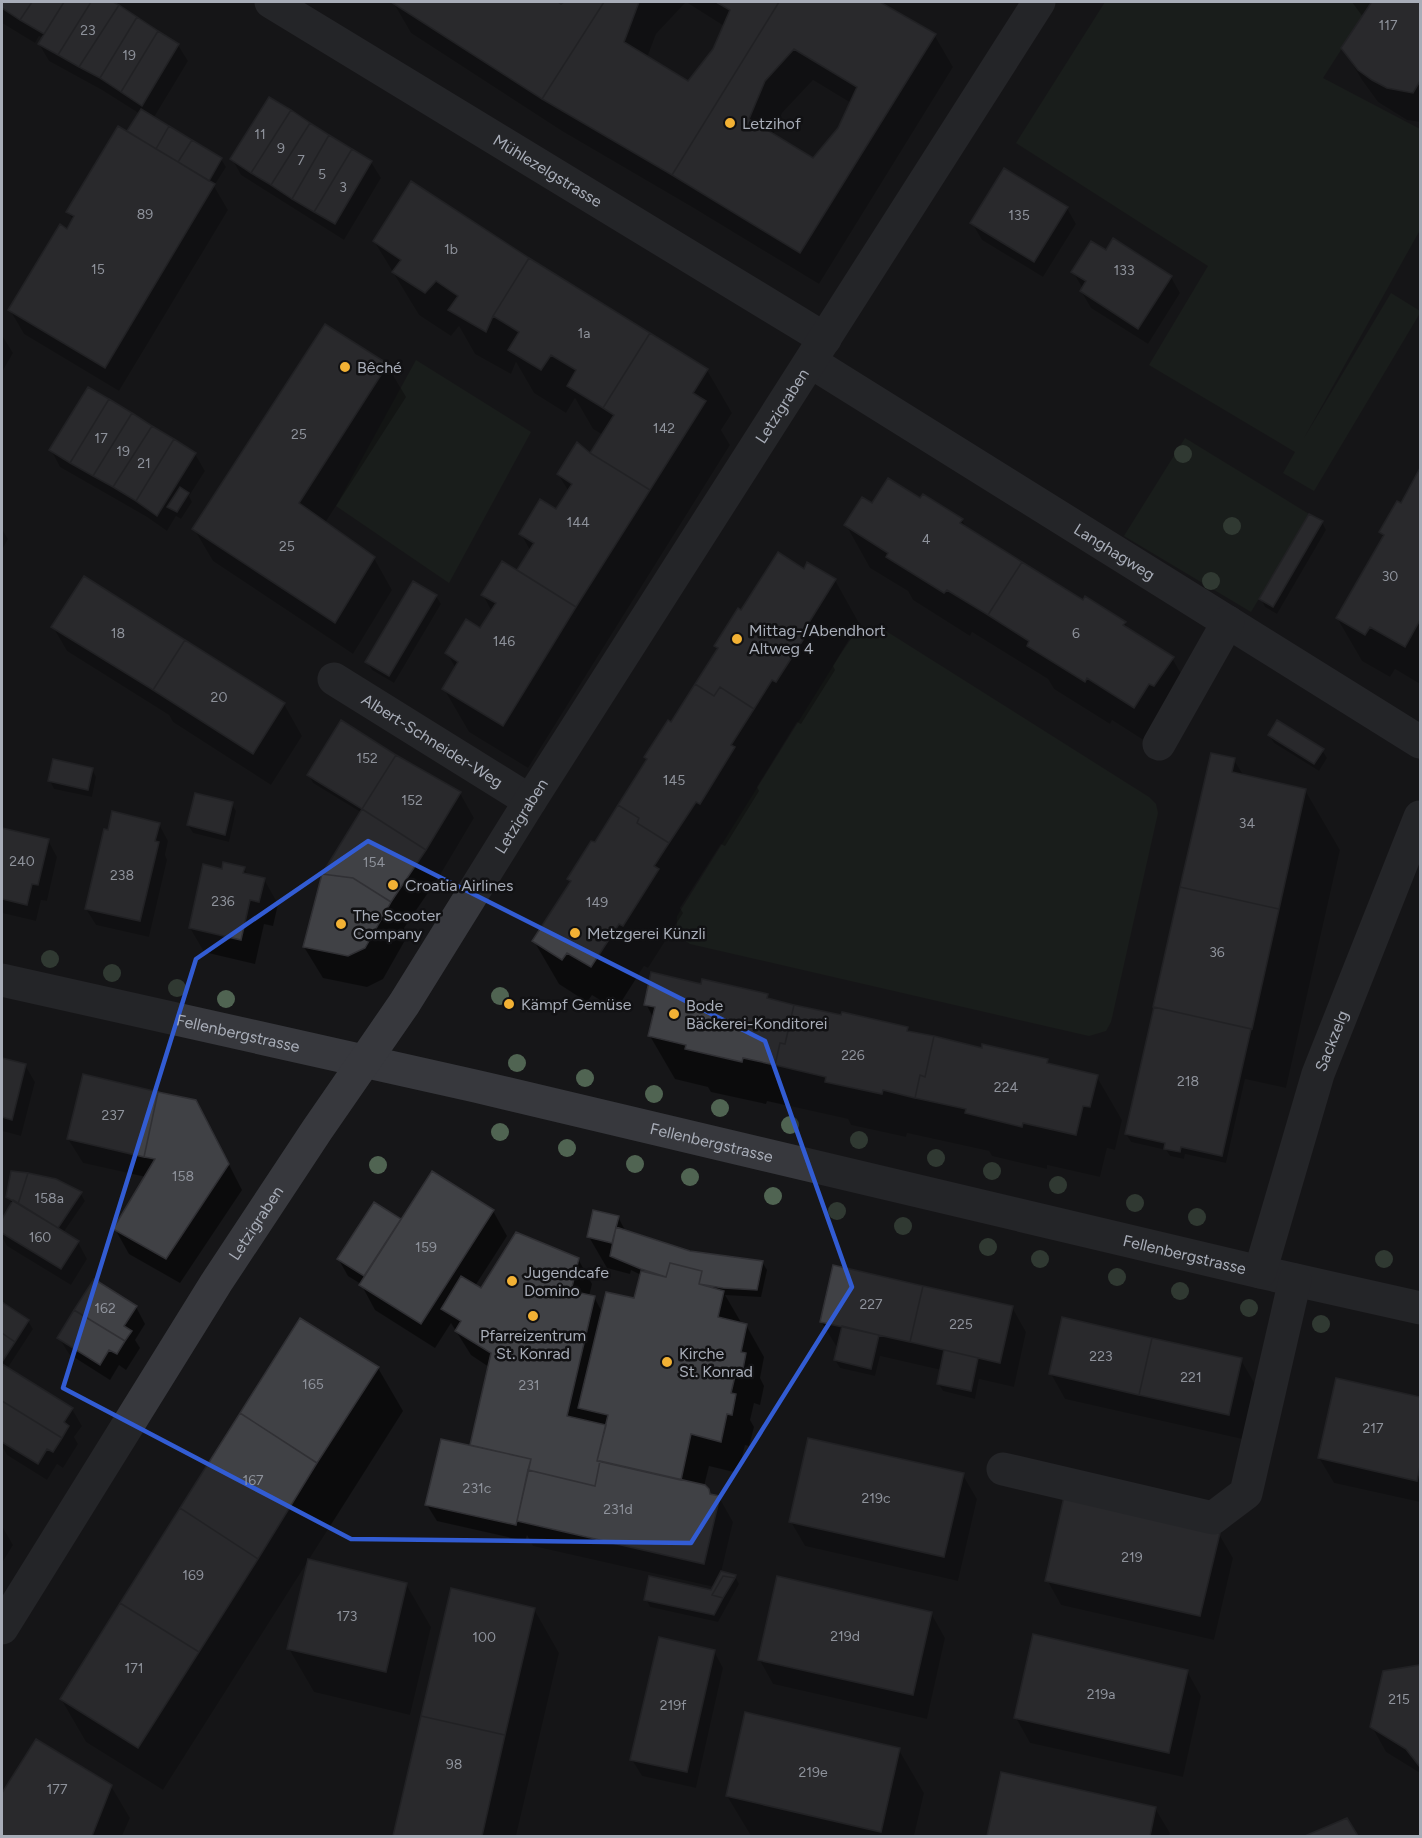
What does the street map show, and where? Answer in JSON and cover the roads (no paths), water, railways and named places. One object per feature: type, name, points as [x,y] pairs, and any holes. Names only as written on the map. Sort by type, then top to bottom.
[{"type":"street","name":"Mühlezelgstrasse","points":[[271,2],[818,350]]},
{"type":"street","name":"Letzigraben","points":[[2,1628],[216,1283],[418,982],[530,801],[1039,2]]},
{"type":"street","name":"Langhagweg","points":[[818,350],[1228,622],[1420,742]]},
{"type":"street","points":[[1159,744],[1228,622]]},
{"type":"street","name":"Albert-Schneider-Weg","points":[[334,680],[530,801]]},
{"type":"street","name":"Sackzelg","points":[[1260,1272],[1318,1074],[1420,817]]},
{"type":"street","name":"Fellenbergstrasse","points":[[2,980],[364,1061],[1420,1308]]},
{"type":"street","points":[[1003,1469],[1213,1518],[1246,1493],[1295,1280]]},
{"type":"place","name":"Letzihof","points":[[730,123]]},
{"type":"place","name":"Bêché","points":[[345,367]]},
{"type":"place","name":"Mittag-/Abendhort Altweg 4","points":[[737,639]]},
{"type":"place","name":"Croatia Airlines","points":[[393,885]]},
{"type":"place","name":"The Scooter Company","points":[[341,924]]},
{"type":"place","name":"Metzgerei Künzli","points":[[575,933]]},
{"type":"place","name":"Kämpf Gemüse","points":[[509,1004]]},
{"type":"place","name":"Bode Bäckerei-Konditorei","points":[[674,1014]]},
{"type":"place","name":"Jugendcafe Domino","points":[[512,1281]]},
{"type":"place","name":"Pfarreizentrum St. Konrad","points":[[533,1316]]},
{"type":"place","name":"Kirche St. Konrad","points":[[667,1362]]}]
